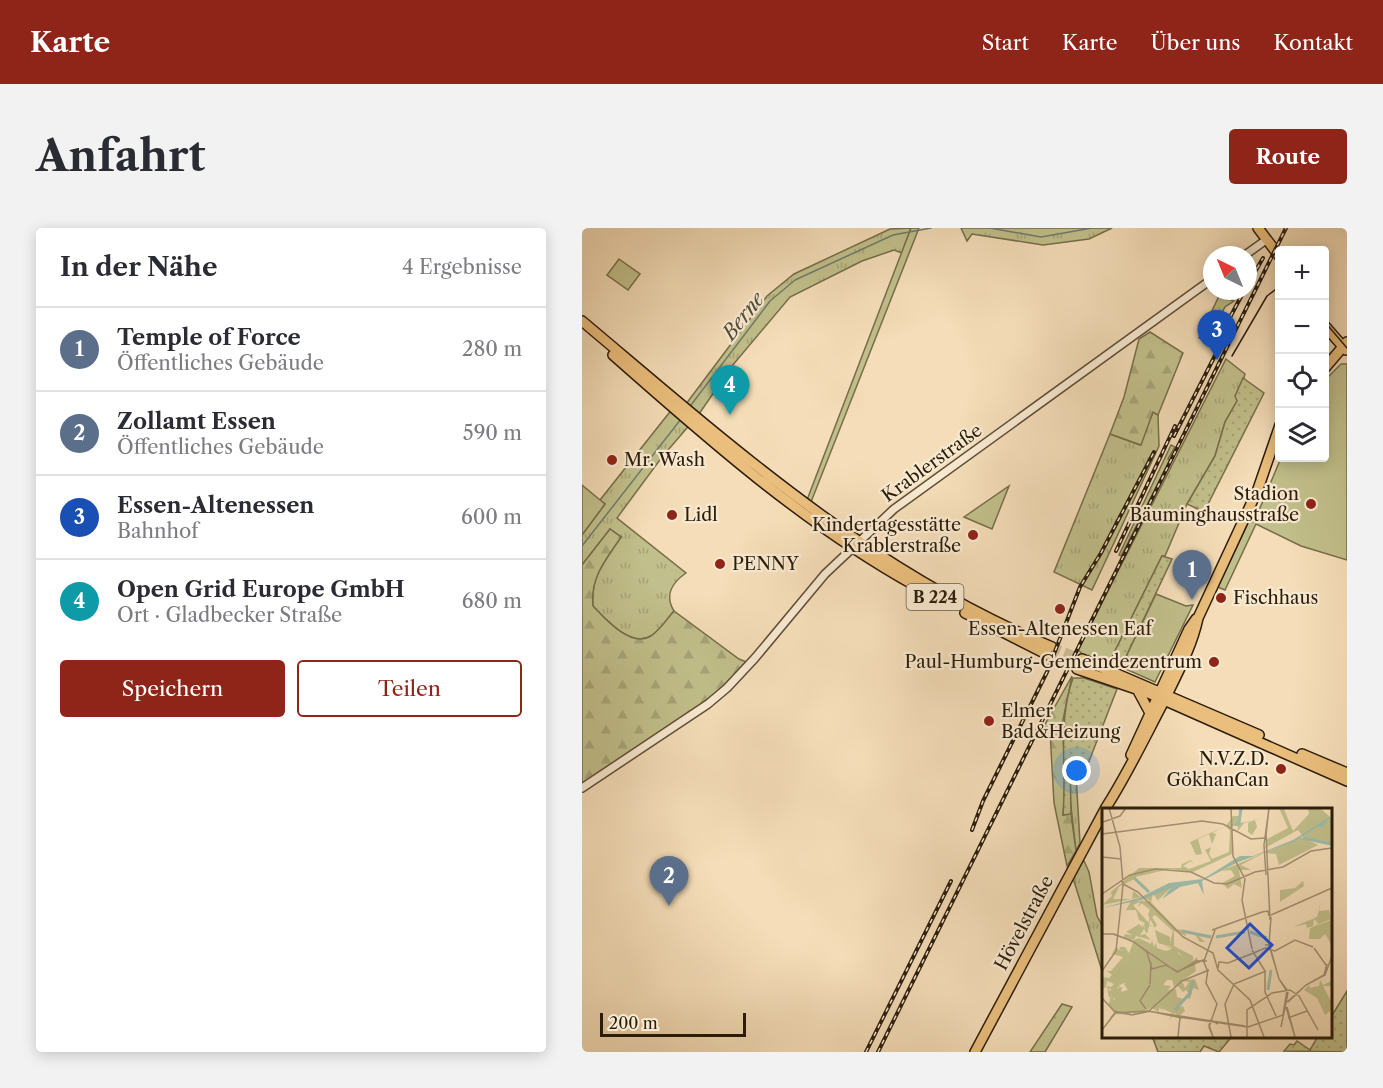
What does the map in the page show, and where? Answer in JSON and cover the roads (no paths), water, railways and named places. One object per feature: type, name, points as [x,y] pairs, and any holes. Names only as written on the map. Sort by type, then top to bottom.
[{"type":"main road","points":[[1258,228],[1275,252]]},
{"type":"main road","name":"B 224","points":[[582,321],[681,410]]},
{"type":"main road","name":"B 224","points":[[582,328],[770,484],[854,545],[1050,651]]},
{"type":"main road","points":[[1329,330],[1346,347],[1329,364]]},
{"type":"main road","name":"Hövelstraße","points":[[1105,808],[1120,788],[1195,631],[1198,618],[1258,489],[1275,440]]},
{"type":"main road","points":[[1082,659],[1347,781]]},
{"type":"main road","points":[[1077,669],[1162,696],[1347,774]]},
{"type":"main road","points":[[1137,689],[1150,713]]},
{"type":"main road","name":"Hövelstraße","points":[[1105,808],[1150,713],[1162,696]]},
{"type":"main road","name":"Hövelstraße","points":[[975,1052],[1102,814]]},
{"type":"street","points":[[1257,246],[1266,240]]},
{"type":"street","name":"Krablerstraße","points":[[582,788],[695,713],[727,688],[755,658],[807,594],[854,545],[894,508],[1203,285]]},
{"type":"waterway","name":"Berne","points":[[691,405],[770,301],[795,280],[893,235],[931,228]]},
{"type":"waterway","name":"Berne","points":[[990,228],[1041,237],[1092,228]]},
{"type":"waterway","name":"Berne","points":[[582,546],[681,419]]},
{"type":"tunnel","points":[[1052,647],[1082,659]]},
{"type":"tunnel","points":[[1048,655],[1077,669]]},
{"type":"tram line","points":[[1232,356],[1267,296],[1275,290]]},
{"type":"tram line","points":[[1329,327],[1347,348]]},
{"type":"railway","points":[[878,1052],[1286,228]]},
{"type":"railway","points":[[1257,268],[1263,258]]},
{"type":"railway","points":[[1218,340],[1239,300]]},
{"type":"railway","points":[[1174,436],[1226,334]]},
{"type":"railway","points":[[1116,551],[1175,426]]},
{"type":"railway","points":[[972,830],[983,801],[1047,672],[1080,587],[1101,553],[1154,452]]},
{"type":"railway","points":[[866,1052],[951,881]]},
{"type":"place","name":"Essen-Altenessen","points":[[1217,360]]},
{"type":"place","name":"Open Grid Europe GmbH","points":[[730,415]]},
{"type":"place","name":"Mr. Wash","points":[[612,460]]},
{"type":"place","name":"Stadion Bäuminghausstraße","points":[[1311,504]]},
{"type":"place","name":"Lidl","points":[[672,515]]},
{"type":"place","name":"Kindertagesstätte Krablerstraße","points":[[973,535]]},
{"type":"place","name":"PENNY","points":[[720,564]]},
{"type":"place","name":"Fischhaus","points":[[1221,598]]},
{"type":"place","name":"Temple of Force","points":[[1192,600]]},
{"type":"place","name":"Essen-Altenessen Eaf","points":[[1060,609]]},
{"type":"place","name":"Paul-Humburg-Gemeindezentrum","points":[[1214,662]]},
{"type":"place","name":"Elmer Bad&Heizung","points":[[989,721]]},
{"type":"place","name":"N.V.Z.D. GökhanCan","points":[[1281,769]]},
{"type":"place","name":"Zollamt Essen","points":[[669,906]]}]
